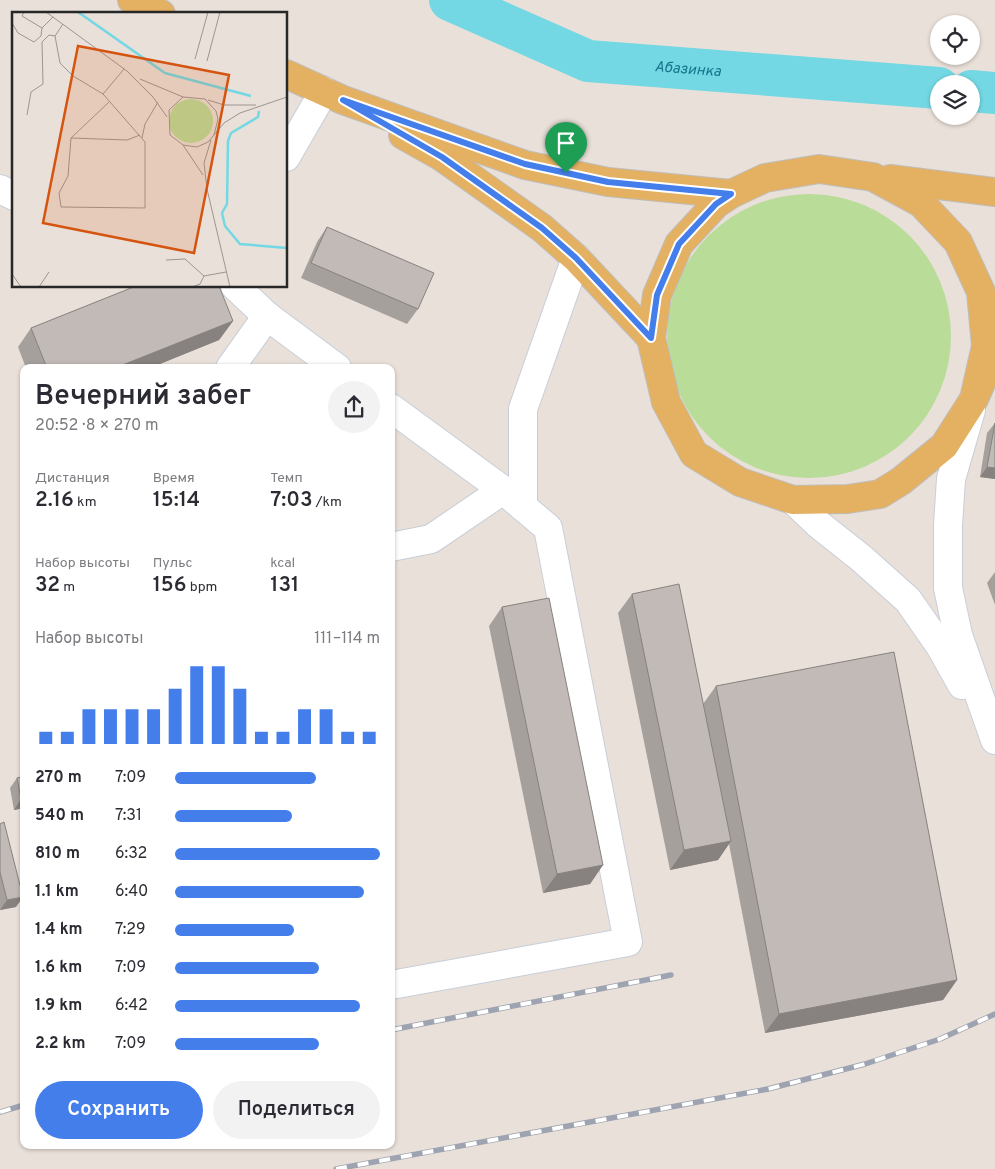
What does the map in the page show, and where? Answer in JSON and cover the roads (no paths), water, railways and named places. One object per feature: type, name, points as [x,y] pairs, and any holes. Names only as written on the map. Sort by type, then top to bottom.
[{"type":"main road","points":[[132,0],[156,12]]},
{"type":"main road","points":[[288,75],[333,96],[442,157],[542,228],[576,258],[651,338]]},
{"type":"main road","points":[[333,96],[525,164],[608,182],[731,194]]},
{"type":"main road","points":[[995,192],[873,177],[819,168],[764,178],[731,194],[716,204],[679,244],[657,295],[651,338],[666,402],[694,454],[740,482],[792,500],[848,499],[880,494],[901,481],[944,446],[974,399],[995,351]]},
{"type":"main road","points":[[873,177],[921,203],[958,242],[966,259],[981,292],[986,346],[974,399]]},
{"type":"street","points":[[288,154],[333,96]]},
{"type":"street","points":[[0,189],[12,195]]},
{"type":"street","points":[[513,499],[523,409],[576,258]]},
{"type":"street","points":[[236,288],[267,316],[332,364]]},
{"type":"street","points":[[233,364],[267,316]]},
{"type":"street","points":[[974,399],[951,478],[948,525],[948,588],[958,635],[995,742]]},
{"type":"street","points":[[395,411],[513,499],[548,528],[628,942],[395,984]]},
{"type":"street","points":[[395,547],[431,539],[513,499]]},
{"type":"street","points":[[792,500],[908,600],[940,646],[995,742]]},
{"type":"waterway","name":"Абазинка","points":[[450,0],[588,61],[930,87]]},
{"type":"waterway","name":"Абазинка","points":[[980,92],[995,93]]},
{"type":"railway","points":[[395,1029],[671,975]]},
{"type":"railway","points":[[336,1169],[768,1089],[865,1064],[940,1039],[995,1014]]},
{"type":"railway","points":[[0,1112],[20,1106]]}]
